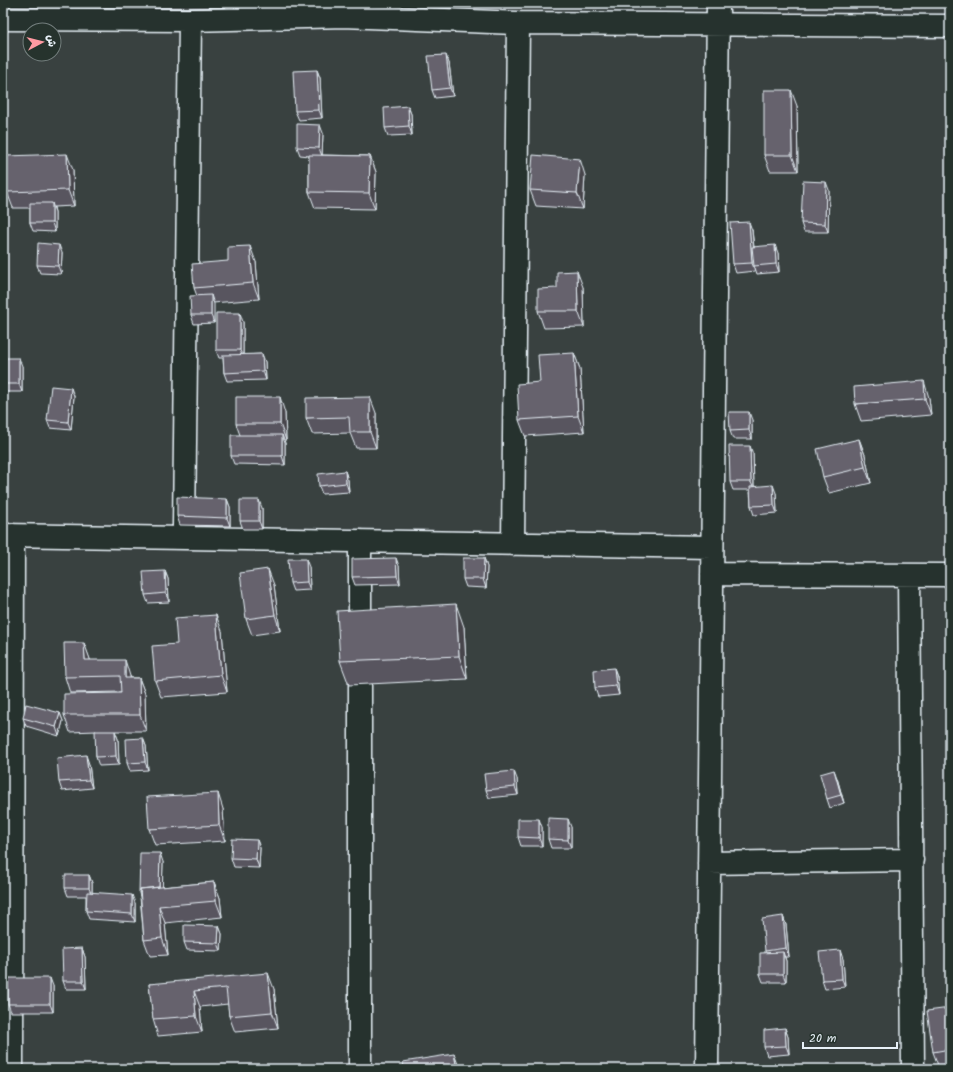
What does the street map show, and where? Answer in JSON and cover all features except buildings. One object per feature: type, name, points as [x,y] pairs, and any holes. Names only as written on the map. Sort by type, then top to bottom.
[{"type":"street","points":[[707,1069],[718,3]]},
{"type":"street","points":[[16,14],[190,20],[344,10],[518,23],[950,26]]},
{"type":"street","points":[[184,539],[190,20]]},
{"type":"street","points":[[513,544],[518,23]]},
{"type":"street","points":[[12,1069],[8,738],[8,535],[712,547]]},
{"type":"street","points":[[360,541],[360,1069]]},
{"type":"street","points":[[712,574],[950,575]]},
{"type":"street","points":[[909,575],[913,1069]]},
{"type":"street","points":[[709,863],[912,860]]}]
